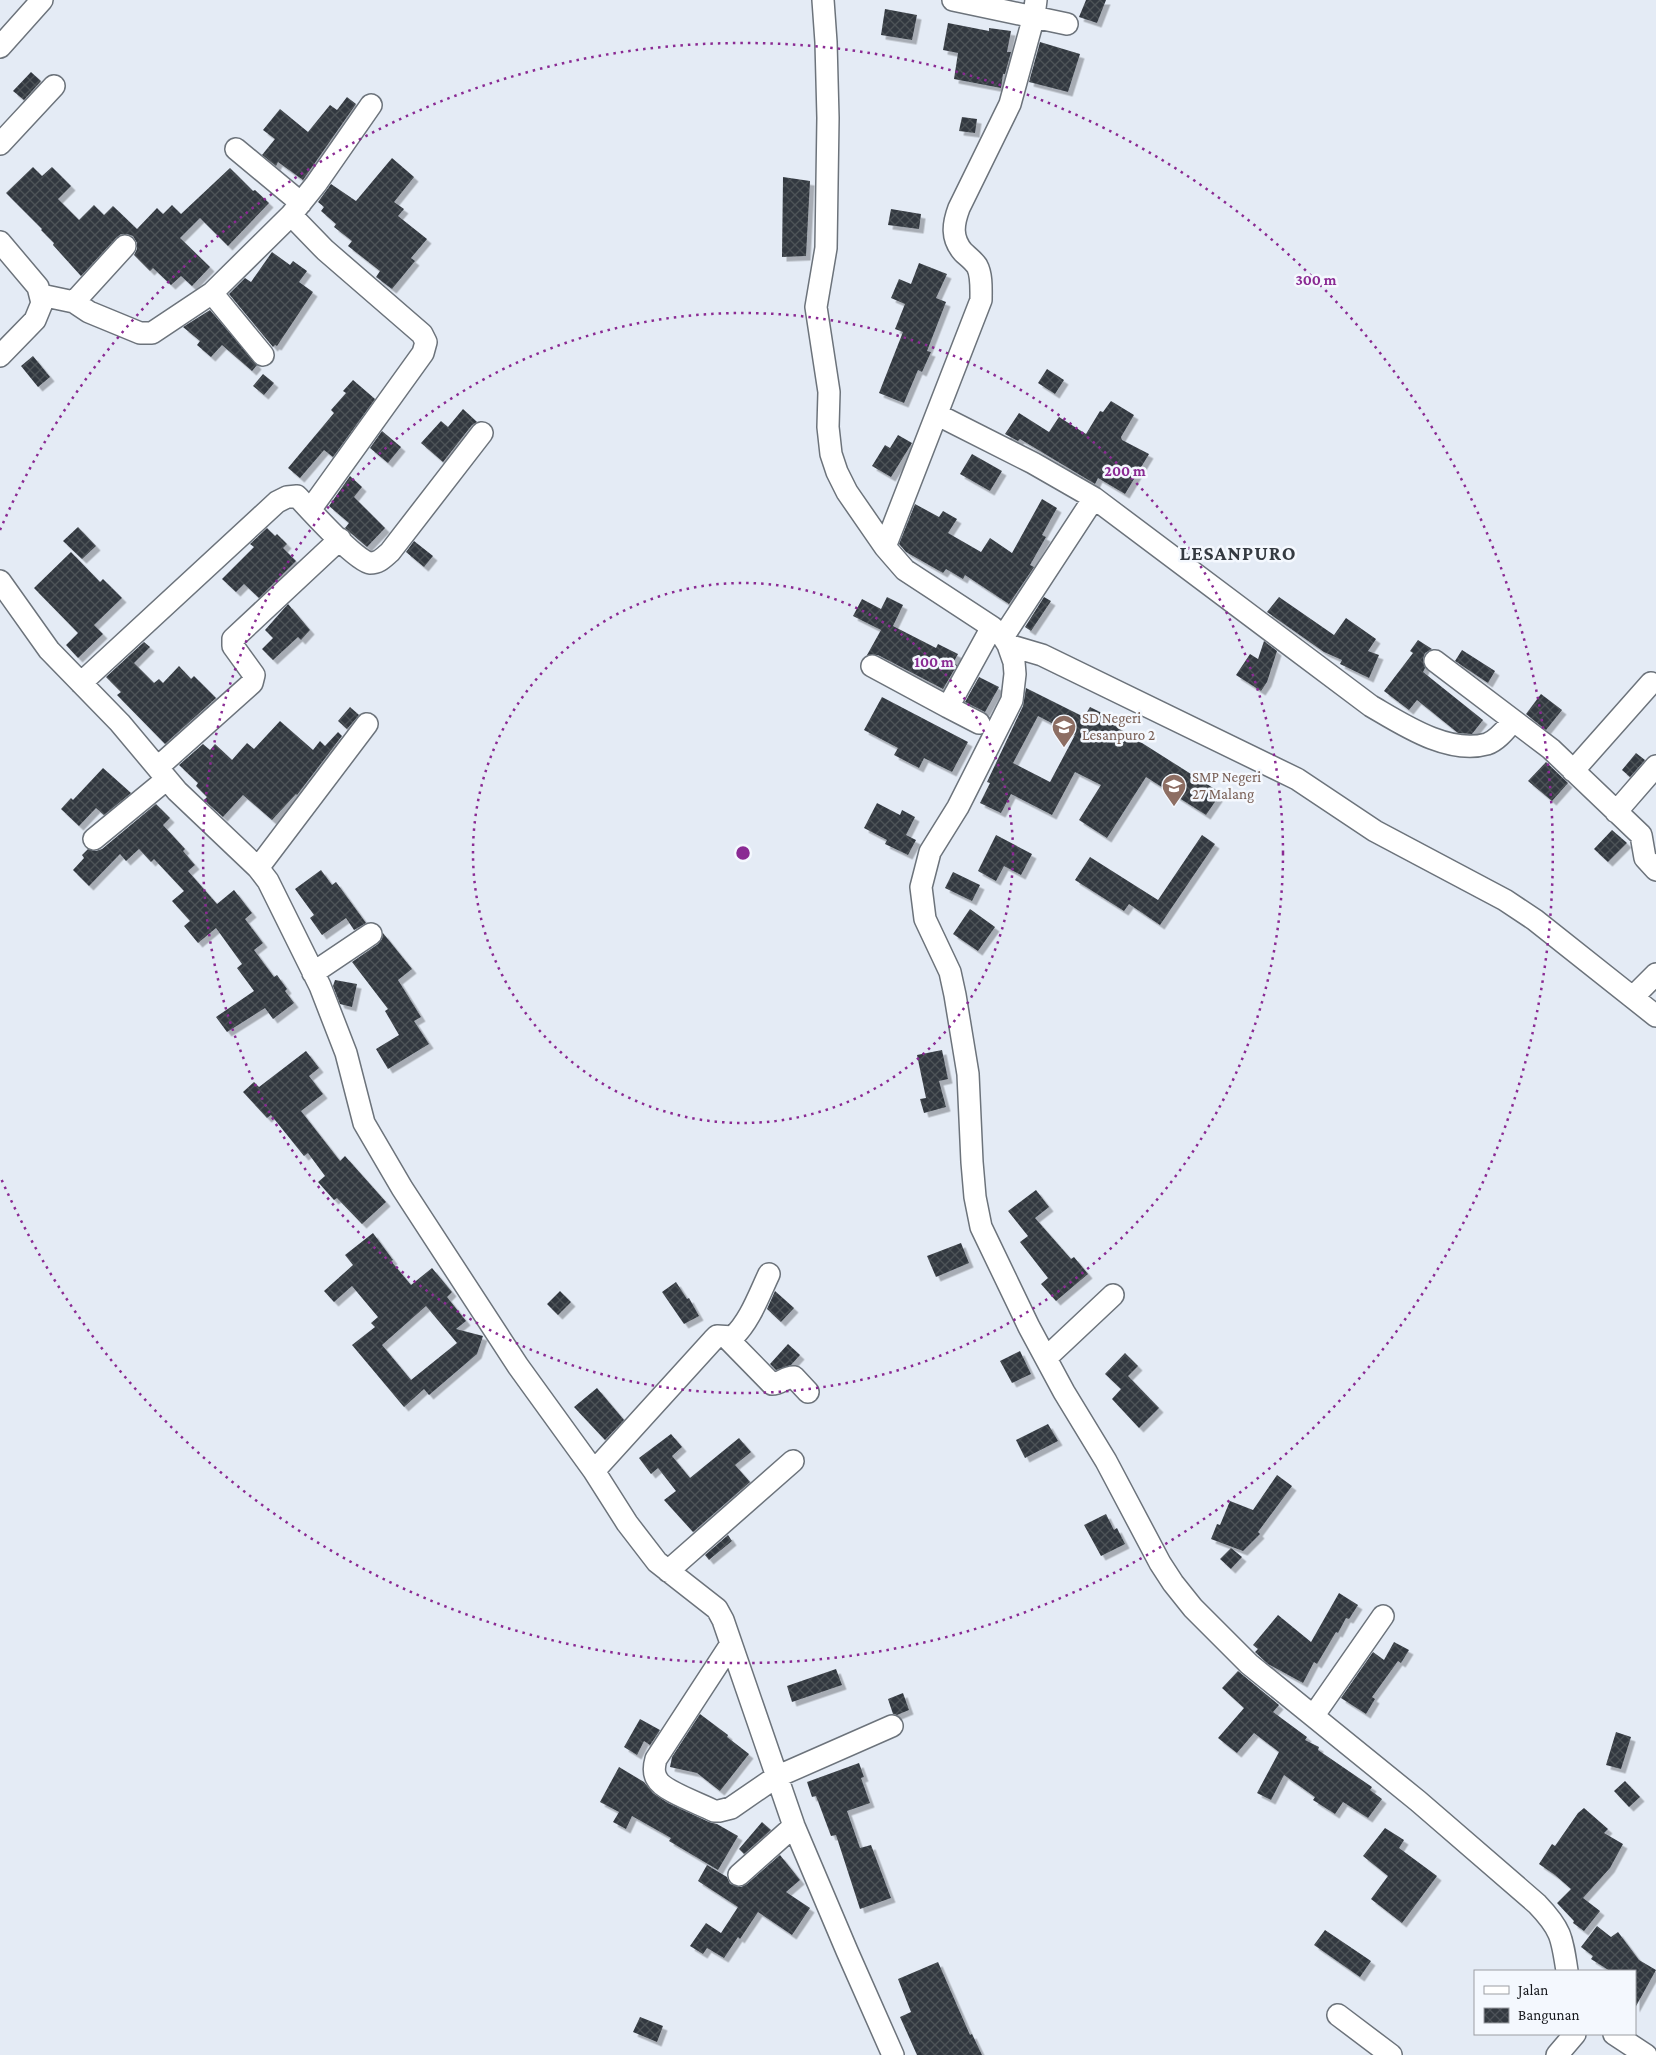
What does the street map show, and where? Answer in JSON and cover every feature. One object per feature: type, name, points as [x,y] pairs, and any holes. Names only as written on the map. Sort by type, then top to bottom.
[{"type":"street","points":[[0,47],[42,0]]},
{"type":"street","points":[[823,0],[828,118],[826,248],[816,307],[829,392],[828,428],[831,454],[837,472],[847,492],[885,546],[905,570],[939,594],[973,612],[1001,636],[1297,779],[1374,831],[1505,900],[1535,920],[1656,1016]]},
{"type":"street","points":[[953,0],[1035,8],[1067,24]]},
{"type":"street","points":[[885,546],[938,416],[981,300],[981,284],[977,266],[961,250],[954,236],[953,223],[958,208],[1010,104],[1035,8]]},
{"type":"street","points":[[0,144],[54,86]]},
{"type":"street","points":[[41,295],[74,302],[89,312],[140,333],[146,334],[158,330],[212,293],[296,209],[316,184],[371,105]]},
{"type":"street","points":[[236,149],[296,209],[325,250],[422,334],[426,342],[423,353],[310,510]]},
{"type":"street","points":[[0,242],[38,287],[42,303],[35,320],[0,356]]},
{"type":"street","points":[[74,302],[125,246]]},
{"type":"street","points":[[212,293],[263,355]]},
{"type":"street","points":[[938,416],[1033,463],[1094,498],[1371,706],[1416,733],[1464,746],[1488,744],[1502,734],[1513,720]]},
{"type":"street","points":[[81,683],[277,502],[287,497],[297,496],[353,553],[367,563],[378,562],[390,552],[482,433]]},
{"type":"street","points":[[948,707],[1001,636],[1094,498]]},
{"type":"street","points":[[94,839],[252,683],[254,675],[233,646],[233,639],[340,540]]},
{"type":"street","points":[[0,580],[49,650],[120,723],[196,810],[258,868],[268,881],[320,986],[346,1053],[364,1123],[402,1188],[495,1332],[594,1471],[627,1523],[658,1562],[717,1609],[723,1620],[794,1826],[850,1960],[893,2055]]},
{"type":"street","points":[[1001,636],[1014,662],[1016,674],[1012,700],[958,807],[930,852],[921,887],[926,919],[950,972],[956,1005],[968,1074],[972,1162],[975,1197],[981,1227],[1029,1327],[1173,1583],[1193,1608],[1249,1664],[1418,1801],[1537,1904],[1554,1922],[1559,1931],[1567,1970]]},
{"type":"street","points":[[1435,661],[1551,749],[1641,835],[1645,858],[1656,870]]},
{"type":"street","points":[[872,666],[979,723]]},
{"type":"street","points":[[1573,771],[1651,683]]},
{"type":"street","points":[[258,868],[367,724]]},
{"type":"street","points":[[1616,812],[1656,766]]},
{"type":"street","points":[[313,973],[371,934]]},
{"type":"street","points":[[1633,997],[1656,974]]},
{"type":"street","points":[[594,1471],[713,1340],[718,1336],[733,1336],[745,1323],[769,1274]]},
{"type":"street","points":[[1046,1358],[1113,1295]]},
{"type":"street","points":[[726,1337],[772,1384],[777,1384],[789,1376],[794,1377],[808,1392]]},
{"type":"street","points":[[668,1571],[794,1461]]},
{"type":"street","points":[[1314,1715],[1383,1616]]},
{"type":"street","points":[[731,1644],[656,1759],[654,1772],[658,1781],[669,1789],[714,1811],[731,1808],[776,1777],[892,1726]]},
{"type":"street","points":[[739,1875],[794,1826]]},
{"type":"street","points":[[1338,2015],[1391,2055]]},
{"type":"street","points":[[1557,2055],[1574,2035]]},
{"type":"street","points":[[1615,2035],[1640,2053]]},
{"type":"building","points":[[1086,0],[1106,0],[1097,23],[1079,17]]},
{"type":"building","points":[[885,9],[917,15],[912,40],[881,35]]},
{"type":"building","points":[[948,23],[989,31],[989,28],[1011,31],[1007,52],[1011,52],[1005,74],[1003,74],[1001,88],[954,79],[958,53],[943,50]]},
{"type":"building","points":[[1040,42],[1080,54],[1068,92],[1029,82]]},
{"type":"building","points":[[31,72],[41,81],[24,100],[13,91]]},
{"type":"building","points":[[347,97],[356,104],[303,180],[278,162],[276,166],[262,155],[275,139],[263,130],[280,109],[308,132],[330,105],[337,110]]},
{"type":"building","points":[[962,117],[977,119],[975,133],[959,131]]},
{"type":"building","points":[[392,158],[414,177],[394,202],[404,209],[398,216],[427,239],[411,258],[415,261],[392,289],[376,277],[380,271],[348,246],[352,241],[334,227],[336,224],[321,211],[324,207],[318,202],[331,184],[356,201]]},
{"type":"building","points":[[33,167],[42,176],[52,167],[71,186],[58,199],[79,220],[94,205],[104,215],[113,206],[137,229],[157,208],[163,214],[172,205],[181,214],[230,168],[253,191],[255,190],[269,203],[228,246],[200,218],[180,238],[210,267],[192,286],[181,276],[171,285],[153,268],[150,271],[134,255],[137,243],[133,236],[127,234],[121,234],[116,238],[81,276],[53,245],[54,243],[42,229],[6,193]]},
{"type":"building","points":[[783,177],[810,181],[806,256],[782,257]]},
{"type":"building","points":[[891,209],[921,214],[919,229],[888,225]]},
{"type":"building","points":[[272,252],[290,265],[293,261],[307,271],[299,282],[313,292],[277,346],[273,347],[229,294],[245,278],[251,282]]},
{"type":"building","points":[[919,263],[947,274],[936,298],[946,302],[927,351],[931,352],[922,372],[918,370],[904,403],[879,393],[903,332],[895,329],[905,304],[891,298],[899,279],[911,284]]},
{"type":"building","points":[[210,310],[257,365],[252,371],[222,345],[211,357],[197,345],[200,341],[183,327]]},
{"type":"building","points":[[33,356],[50,377],[38,387],[21,366]]},
{"type":"building","points":[[1047,369],[1064,380],[1055,394],[1038,383]]},
{"type":"building","points":[[263,374],[274,383],[264,395],[253,386]]},
{"type":"building","points":[[353,380],[375,399],[333,457],[324,450],[300,478],[288,468],[334,413],[331,410],[346,393],[343,391]]},
{"type":"building","points":[[1111,401],[1134,415],[1121,437],[1122,440],[1149,454],[1125,494],[1098,478],[1095,484],[1020,439],[1018,441],[1005,434],[1019,413],[1049,432],[1059,417],[1086,434],[1100,411],[1103,412]]},
{"type":"building","points":[[463,409],[477,422],[472,425],[443,462],[421,443],[441,421],[448,427]]},
{"type":"building","points":[[382,431],[401,447],[388,463],[370,448]]},
{"type":"building","points":[[898,435],[912,443],[891,477],[872,466],[885,445],[890,448]]},
{"type":"building","points":[[972,454],[1002,471],[990,491],[960,474]]},
{"type":"building","points":[[350,476],[362,487],[354,497],[385,528],[367,547],[345,528],[349,523],[329,506]]},
{"type":"building","points":[[1042,499],[1057,508],[1042,535],[1046,537],[1030,565],[1034,567],[1009,604],[965,575],[963,579],[946,569],[943,573],[906,552],[899,544],[915,504],[939,517],[943,511],[957,519],[948,533],[981,552],[990,538],[1012,553]]},
{"type":"building","points":[[78,527],[96,546],[82,559],[63,541]]},
{"type":"building","points":[[267,528],[275,536],[277,534],[287,544],[283,548],[296,561],[259,598],[244,584],[236,592],[222,579],[254,547],[250,544]]},
{"type":"building","points":[[414,541],[433,556],[424,567],[406,552]]},
{"type":"building","points":[[71,552],[100,582],[103,579],[122,598],[94,625],[103,634],[78,658],[66,645],[78,633],[34,588]]},
{"type":"building","points":[[887,597],[903,605],[893,626],[936,648],[938,644],[958,654],[953,663],[957,665],[943,689],[878,655],[867,655],[881,630],[853,616],[862,599],[881,609]]},
{"type":"building","points":[[1044,597],[1051,601],[1031,631],[1025,627]]},
{"type":"building","points":[[1279,597],[1334,635],[1346,618],[1376,639],[1368,651],[1379,655],[1369,678],[1340,664],[1342,660],[1324,652],[1267,612]]},
{"type":"building","points":[[288,604],[310,630],[301,640],[298,637],[273,660],[262,649],[273,638],[265,630]]},
{"type":"building","points":[[1418,640],[1432,649],[1425,653],[1423,659],[1425,668],[1423,672],[1483,720],[1472,734],[1458,733],[1417,700],[1409,710],[1384,691],[1413,653],[1410,651]]},
{"type":"building","points":[[1264,641],[1277,651],[1267,682],[1261,691],[1236,675],[1250,654],[1258,659]]},
{"type":"building","points":[[144,642],[150,647],[134,663],[154,683],[159,679],[163,683],[179,666],[191,679],[194,676],[216,698],[165,744],[117,695],[121,692],[106,677]]},
{"type":"building","points":[[1462,650],[1495,671],[1488,683],[1455,661]]},
{"type":"building","points":[[979,677],[999,687],[985,712],[965,702]]},
{"type":"building","points":[[1026,688],[1084,717],[1090,707],[1114,719],[1112,724],[1221,793],[1206,815],[1146,777],[1107,838],[1079,820],[1101,785],[1075,772],[1052,815],[1011,794],[1001,813],[980,803],[990,783],[987,782],[1023,706]],"holes":[[[1038,716],[1075,735],[1050,782],[1013,763]]]},
{"type":"building","points":[[1541,694],[1562,710],[1546,730],[1526,714]]},
{"type":"building","points":[[882,697],[968,742],[952,772],[924,758],[919,768],[894,755],[898,748],[864,730]]},
{"type":"building","points":[[350,707],[359,715],[347,729],[338,721]]},
{"type":"building","points":[[280,721],[313,750],[320,741],[325,746],[338,732],[342,736],[297,795],[272,820],[243,795],[223,817],[204,800],[207,797],[196,786],[198,783],[179,765],[203,744],[210,750],[215,744],[232,760],[247,743],[254,749]]},
{"type":"building","points":[[1636,753],[1645,760],[1630,777],[1622,770]]},
{"type":"building","points":[[1546,762],[1568,783],[1552,801],[1528,781]]},
{"type":"building","points":[[103,768],[131,793],[104,815],[96,808],[79,826],[61,809],[71,798],[73,800]]},
{"type":"building","points":[[877,803],[900,815],[902,810],[915,817],[906,835],[916,840],[908,855],[885,844],[887,840],[864,828]]},
{"type":"building","points":[[156,804],[170,818],[163,825],[185,849],[183,851],[195,865],[188,871],[217,904],[234,890],[252,913],[245,919],[263,943],[254,950],[274,977],[277,975],[294,1003],[273,1019],[265,1008],[227,1032],[216,1017],[254,991],[237,968],[242,964],[216,928],[198,943],[184,926],[190,921],[172,901],[184,891],[154,859],[151,862],[139,849],[126,861],[120,854],[89,886],[73,870],[84,858],[82,855],[88,849],[96,851],[102,849]]},
{"type":"building","points":[[1612,830],[1627,843],[1608,862],[1594,849]]},
{"type":"building","points":[[996,835],[1032,854],[1021,875],[1004,866],[996,881],[978,871]]},
{"type":"building","points":[[1202,835],[1215,844],[1160,925],[1129,904],[1124,911],[1075,880],[1090,857],[1158,900]]},
{"type":"building","points":[[321,870],[332,885],[336,882],[366,923],[354,930],[346,918],[322,935],[310,918],[314,915],[295,889]]},
{"type":"building","points":[[953,872],[980,885],[972,901],[945,888]]},
{"type":"building","points":[[970,909],[995,927],[978,951],[953,934]]},
{"type":"building","points":[[383,933],[412,969],[398,980],[421,1017],[414,1021],[429,1044],[388,1069],[376,1049],[399,1035],[385,1011],[388,1009],[352,962],[378,944],[382,939]]},
{"type":"building","points":[[335,980],[357,984],[352,1007],[340,1004],[333,986]]},
{"type":"building","points":[[942,1050],[948,1079],[939,1081],[946,1107],[924,1113],[920,1099],[926,1098],[917,1055]]},
{"type":"building","points":[[306,1051],[319,1068],[309,1076],[323,1094],[301,1111],[340,1161],[345,1156],[386,1202],[362,1224],[337,1198],[334,1200],[318,1182],[325,1176],[308,1153],[304,1156],[271,1115],[267,1118],[243,1092],[254,1082],[259,1087]]},
{"type":"building","points":[[1036,1190],[1049,1207],[1035,1218],[1071,1259],[1074,1257],[1088,1274],[1056,1301],[1041,1284],[1048,1278],[1020,1242],[1028,1236],[1008,1211]]},
{"type":"building","points":[[373,1233],[393,1260],[391,1261],[411,1285],[432,1268],[452,1292],[447,1297],[466,1321],[456,1329],[483,1336],[477,1354],[429,1395],[424,1389],[404,1407],[352,1345],[375,1327],[371,1323],[378,1317],[352,1286],[334,1302],[324,1291],[353,1265],[345,1255]],"holes":[[[426,1306],[457,1343],[411,1380],[382,1345]]]},
{"type":"building","points":[[961,1243],[969,1263],[936,1277],[927,1256]]},
{"type":"building","points":[[676,1282],[687,1299],[689,1298],[699,1316],[684,1324],[662,1292]]},
{"type":"building","points":[[560,1291],[571,1302],[558,1315],[547,1304]]},
{"type":"building","points":[[775,1291],[794,1308],[781,1322],[767,1309]]},
{"type":"building","points":[[788,1344],[800,1355],[791,1365],[776,1370],[770,1364]]},
{"type":"building","points":[[1020,1351],[1031,1374],[1012,1383],[1000,1361]]},
{"type":"building","points":[[1125,1353],[1138,1366],[1128,1376],[1159,1408],[1139,1428],[1112,1399],[1121,1389],[1105,1374]]},
{"type":"building","points":[[597,1388],[624,1420],[605,1440],[574,1407]]},
{"type":"building","points":[[1048,1424],[1058,1441],[1025,1458],[1016,1440]]},
{"type":"building","points":[[671,1434],[682,1447],[672,1456],[690,1478],[739,1438],[751,1452],[735,1465],[750,1482],[693,1532],[664,1500],[676,1491],[658,1468],[651,1474],[639,1458]]},
{"type":"building","points":[[1277,1475],[1292,1486],[1258,1532],[1260,1534],[1243,1551],[1211,1539],[1217,1524],[1220,1525],[1230,1501],[1253,1510]]},
{"type":"building","points":[[1106,1514],[1114,1530],[1117,1528],[1125,1544],[1101,1556],[1084,1525]]},
{"type":"building","points":[[728,1535],[732,1541],[709,1560],[705,1555]]},
{"type":"building","points":[[1231,1548],[1242,1557],[1231,1569],[1220,1559]]},
{"type":"building","points":[[1339,1593],[1358,1605],[1349,1619],[1346,1618],[1338,1633],[1336,1632],[1317,1664],[1314,1662],[1303,1683],[1268,1664],[1255,1652],[1258,1649],[1253,1645],[1278,1615],[1311,1642]]},
{"type":"building","points":[[1394,1642],[1409,1650],[1401,1663],[1398,1661],[1372,1697],[1375,1699],[1366,1714],[1341,1698],[1373,1652],[1384,1660]]},
{"type":"building","points":[[836,1669],[842,1685],[792,1702],[787,1686]]},
{"type":"building","points":[[1238,1671],[1279,1705],[1273,1712],[1307,1737],[1305,1740],[1319,1747],[1318,1750],[1372,1787],[1370,1790],[1382,1799],[1368,1818],[1343,1802],[1335,1814],[1313,1800],[1315,1797],[1284,1775],[1271,1800],[1257,1793],[1279,1752],[1254,1733],[1237,1753],[1218,1738],[1244,1708],[1222,1688]]},
{"type":"building","points":[[903,1693],[909,1710],[897,1715],[893,1714],[888,1699]]},
{"type":"building","points":[[700,1714],[749,1754],[720,1791],[697,1773],[670,1767],[672,1757]]},
{"type":"building","points":[[640,1719],[660,1730],[650,1745],[644,1741],[637,1755],[624,1747]]},
{"type":"building","points":[[1616,1732],[1631,1737],[1621,1769],[1606,1765]]},
{"type":"building","points":[[859,1763],[864,1777],[861,1778],[870,1803],[847,1811],[860,1848],[871,1845],[891,1898],[860,1909],[836,1835],[831,1836],[816,1796],[812,1797],[807,1782]]},
{"type":"building","points":[[619,1767],[644,1782],[653,1793],[668,1803],[717,1824],[738,1836],[718,1870],[669,1841],[671,1838],[632,1816],[626,1829],[613,1822],[619,1812],[600,1802]]},
{"type":"building","points":[[1625,1781],[1640,1797],[1629,1807],[1614,1791]]},
{"type":"building","points":[[1584,1808],[1608,1829],[1604,1833],[1623,1844],[1610,1868],[1583,1898],[1600,1911],[1584,1931],[1573,1923],[1574,1921],[1557,1903],[1571,1889],[1539,1864],[1552,1844],[1555,1846],[1578,1813]]},
{"type":"building","points":[[762,1822],[771,1830],[744,1854],[739,1849]]},
{"type":"building","points":[[1385,1828],[1404,1840],[1399,1848],[1437,1876],[1402,1923],[1371,1899],[1388,1876],[1363,1856]]},
{"type":"building","points":[[780,1855],[800,1880],[786,1892],[810,1908],[792,1935],[758,1912],[740,1939],[738,1937],[724,1958],[707,1948],[703,1954],[690,1946],[706,1923],[721,1933],[738,1907],[698,1881],[707,1865],[727,1877],[730,1884],[741,1887]]},
{"type":"building","points":[[1597,1926],[1611,1937],[1618,1932],[1639,1960],[1656,1970],[1636,2006],[1636,1970],[1608,1970],[1591,1959],[1593,1956],[1581,1947]]},
{"type":"building","points":[[1325,1930],[1371,1961],[1360,1977],[1314,1945]]},
{"type":"building","points":[[938,1962],[970,2035],[972,2034],[982,2055],[917,2055],[900,2017],[911,2012],[898,1979]]},
{"type":"building","points":[[640,2017],[663,2026],[657,2042],[633,2032]]},
{"type":"place","name":"SD Negeri Lesanpuro 2","points":[[1064,748]]},
{"type":"place","name":"SMP Negeri 27 Malang","points":[[1174,807]]},
{"type":"district","name":"LESANPURO","points":[[1238,553]]}]
